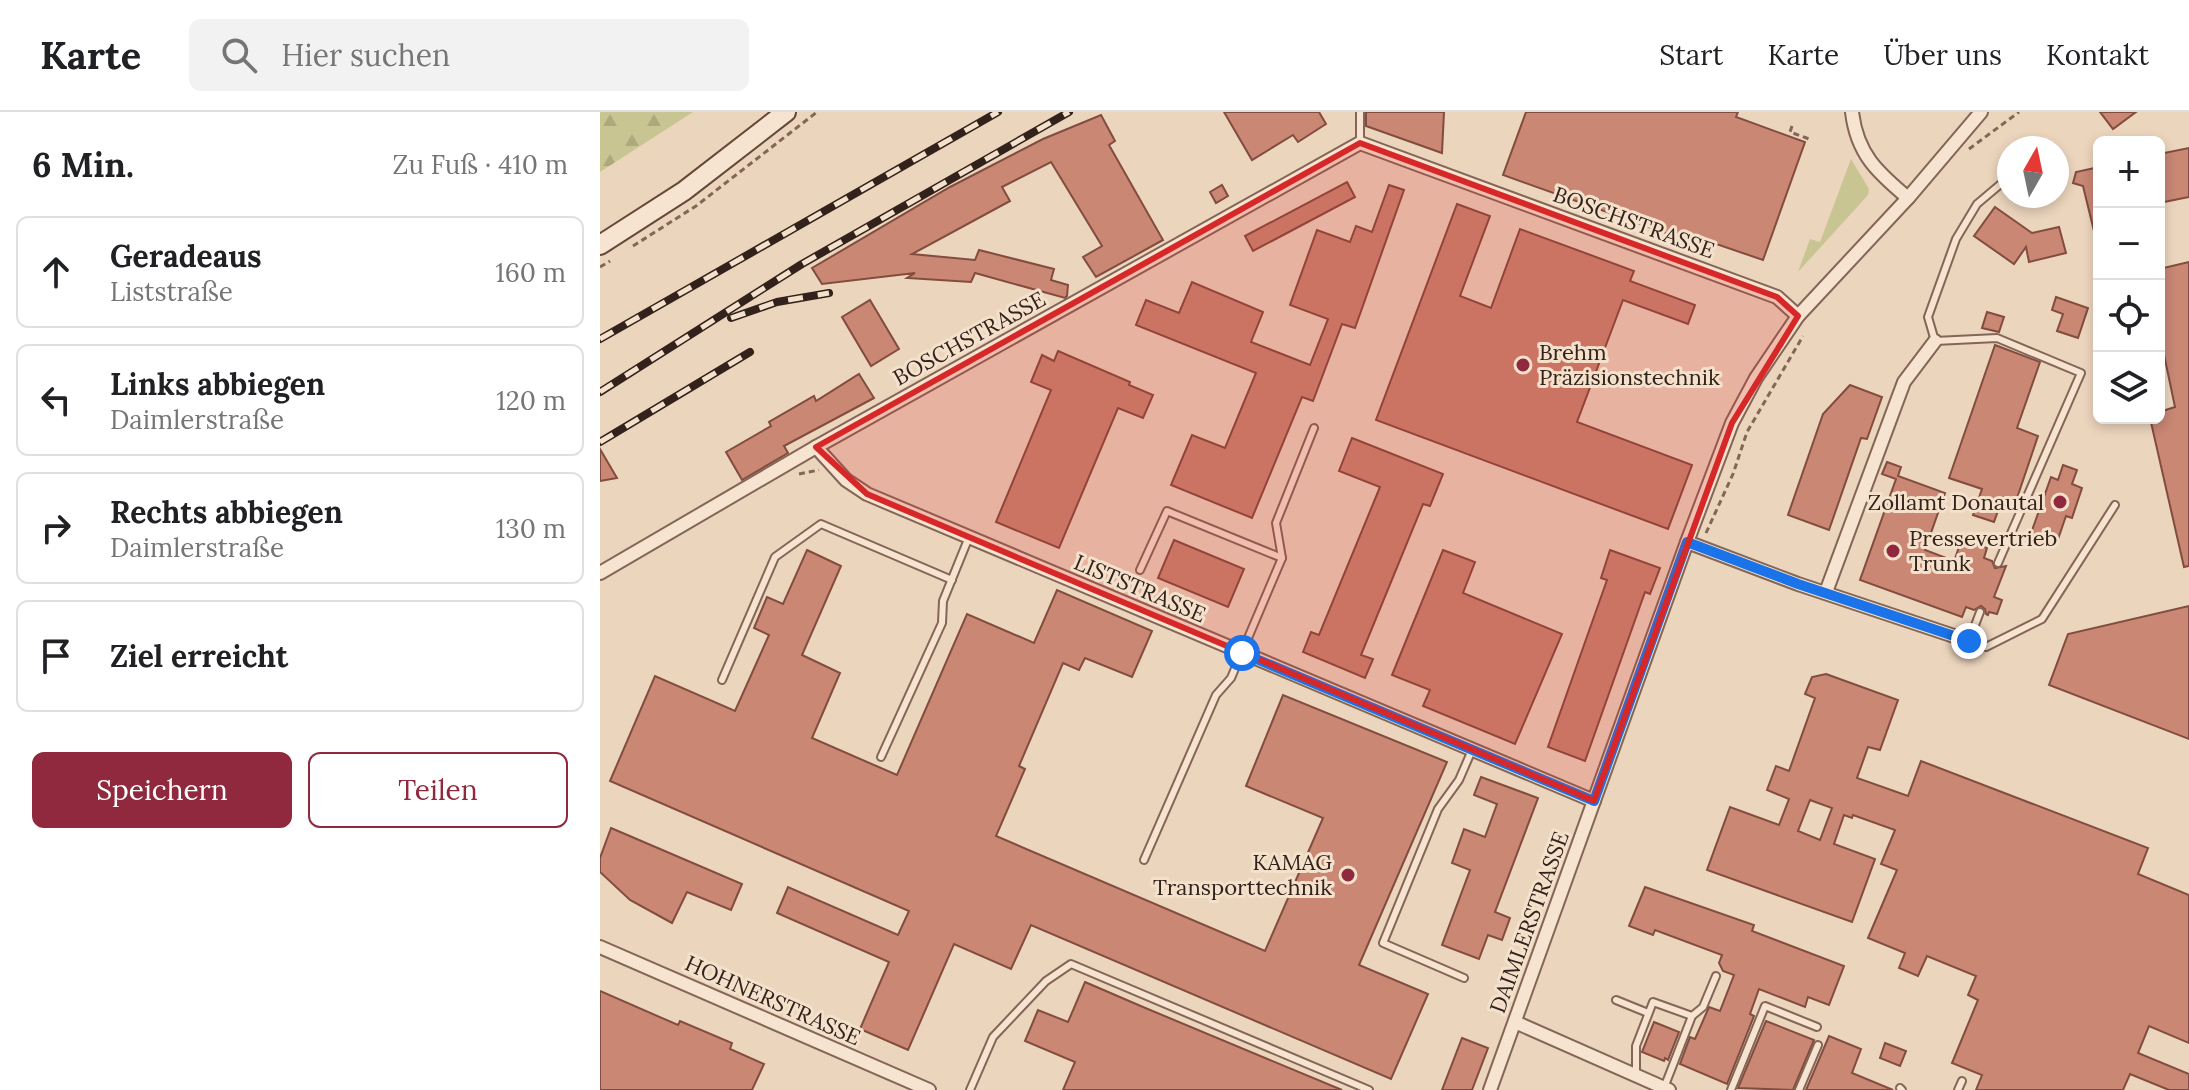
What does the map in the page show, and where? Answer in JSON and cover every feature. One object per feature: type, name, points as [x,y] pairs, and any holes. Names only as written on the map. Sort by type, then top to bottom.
[{"type":"main road","points":[[600,245],[684,191],[786,112]]},
{"type":"street","points":[[1852,112],[1860,145],[1877,172],[1908,198]]},
{"type":"street","name":"DAIMLERSTRASSE","points":[[1490,1090],[1594,801],[1697,547],[1732,423],[1756,378],[1798,316],[1908,198],[1981,112]]},
{"type":"street","name":"BOSCHSTRASSE","points":[[600,573],[816,447],[1360,143],[1777,297],[1798,316]]},
{"type":"street","points":[[1826,592],[1904,382],[1935,341]]},
{"type":"street","name":"LISTSTRASSE","points":[[816,447],[846,480],[867,494],[1594,801]]},
{"type":"street","points":[[1697,547],[1969,641]]},
{"type":"street","name":"HOHNERSTRASSE","points":[[600,947],[929,1090]]},
{"type":"street","points":[[1515,1022],[1666,1089]]},
{"type":"lane","points":[[1360,112],[1360,143]]},
{"type":"lane","points":[[1997,187],[1977,204],[1956,239],[1928,317],[1935,341],[1997,338],[2081,373],[1998,563]]},
{"type":"lane","points":[[1144,860],[1216,695],[1231,678],[1282,558],[1276,523],[1314,428]]},
{"type":"lane","points":[[1980,612],[1969,641],[1986,647],[2042,619],[2115,505]]},
{"type":"lane","points":[[1140,570],[1167,511],[1282,558]]},
{"type":"lane","points":[[722,680],[775,557],[821,524],[952,580]]},
{"type":"lane","points":[[881,757],[942,623],[943,601],[969,537]]},
{"type":"lane","points":[[1464,978],[1383,943],[1438,809],[1459,780],[1472,750]]},
{"type":"lane","points":[[970,1090],[993,1037],[1046,981],[1071,964],[1369,1090]]},
{"type":"lane","points":[[1666,1089],[1692,1016],[1703,1007],[1716,976]]},
{"type":"lane","points":[[1616,1000],[1648,1013]]},
{"type":"lane","points":[[1636,1075],[1636,1046],[1653,1002],[1692,1016]]},
{"type":"lane","points":[[1731,1090],[1765,1006],[1817,1027]]},
{"type":"lane","points":[[1799,1090],[1818,1045]]},
{"type":"lane","points":[[1958,1090],[1962,1081]]},
{"type":"path","points":[[1969,149],[2019,112]]},
{"type":"path","points":[[1792,126],[1790,132],[1812,140]]},
{"type":"path","points":[[1697,547],[1719,507],[1747,432],[1810,325]]},
{"type":"highlighted area","points":[[1360,143],[1777,297],[1798,316],[1732,423],[1594,801],[867,494],[816,447]]},
{"type":"green space","points":[[600,112],[693,112],[600,172]]},
{"type":"green space","points":[[1851,159],[1869,189],[1868,195],[1798,272],[1810,239],[1820,242]]},
{"type":"building","points":[[1224,112],[1319,112],[1326,124],[1298,142],[1293,135],[1252,160]]},
{"type":"building","points":[[1366,112],[1444,112],[1442,153],[1366,126]]},
{"type":"building","points":[[1526,112],[1738,112],[1736,117],[1805,142],[1763,260],[1693,236],[1691,242],[1503,175]]},
{"type":"building","points":[[2100,112],[2136,112],[2113,129]]},
{"type":"building","points":[[1101,115],[1115,141],[1109,145],[1163,240],[1096,277],[1083,257],[1102,246],[1051,162],[1002,187],[1010,201],[912,254],[975,260],[979,250],[1054,269],[1051,280],[1068,285],[1065,298],[975,273],[971,282],[907,278],[915,273],[822,284],[812,268],[950,187],[1043,139]]},
{"type":"building","points":[[2189,148],[2189,197],[2165,202],[2165,153]]},
{"type":"building","points":[[2093,168],[2093,227],[2083,186],[2073,183],[2076,172]]},
{"type":"building","points":[[1347,182],[1355,197],[1253,251],[1245,236]]},
{"type":"building","points":[[1222,185],[1228,196],[1216,203],[1210,192]]},
{"type":"building","points":[[1389,185],[1404,190],[1355,328],[1342,324],[1313,401],[1302,397],[1252,518],[1171,485],[1192,435],[1225,448],[1256,373],[1136,325],[1146,300],[1179,313],[1192,282],[1263,312],[1251,342],[1310,365],[1328,319],[1290,305],[1317,230],[1350,242],[1356,226],[1372,232]]},
{"type":"building","name":"Brehm Präzisionstechnik","points":[[1457,204],[1490,216],[1460,296],[1491,308],[1520,229],[1634,271],[1630,281],[1695,305],[1688,324],[1623,300],[1577,422],[1692,465],[1668,529],[1376,420]]},
{"type":"building","points":[[1995,207],[2032,233],[2059,227],[2066,253],[2029,262],[2026,247],[2014,264],[1974,236]]},
{"type":"building","points":[[2189,262],[2189,566],[2184,567],[2151,424],[2165,424],[2165,410],[2175,407],[2165,359],[2165,268]]},
{"type":"building","points":[[2056,297],[2088,308],[2078,338],[2057,331],[2063,314],[2052,310]]},
{"type":"building","points":[[870,300],[899,349],[871,366],[842,317]]},
{"type":"building","points":[[1987,312],[2004,317],[1999,332],[1982,328]]},
{"type":"building","points":[[1995,345],[2040,362],[2017,428],[2038,436],[2016,501],[2003,497],[1994,522],[1973,515],[1982,489],[1949,478]]},
{"type":"building","points":[[1058,351],[1153,395],[1143,418],[1118,408],[1059,548],[996,522],[1051,390],[1031,382],[1042,355],[1054,361]]},
{"type":"building","points":[[859,374],[874,398],[784,446],[788,453],[742,480],[726,452],[771,426],[769,422],[814,396],[816,401]]},
{"type":"building","points":[[1850,385],[1882,397],[1867,439],[1861,438],[1829,530],[1788,515],[1823,414]]},
{"type":"building","points":[[1352,438],[1443,474],[1430,506],[1423,504],[1361,655],[1373,659],[1365,678],[1303,652],[1311,632],[1319,635],[1380,487],[1339,471]]},
{"type":"building","points":[[600,449],[617,478],[600,481]]},
{"type":"building","points":[[1887,462],[1901,467],[1898,476],[1945,493],[1925,550],[1954,561],[1962,539],[1987,548],[1984,558],[1992,561],[1995,568],[2006,566],[1994,597],[2002,600],[1997,614],[1986,614],[1981,606],[1974,610],[1966,607],[1962,617],[1860,580],[1896,479],[1882,474]]},
{"type":"building","name":"Zollamt Donautal","points":[[2063,465],[2077,470],[2072,484],[2082,488],[2072,518],[2066,516],[2056,545],[2030,536],[2051,477],[2058,480]]},
{"type":"building","points":[[1174,540],[1244,569],[1228,607],[1158,578]]},
{"type":"building","points":[[807,550],[841,566],[802,655],[840,673],[812,738],[897,775],[967,614],[1034,643],[1057,590],[1152,631],[1132,677],[1085,658],[1079,670],[1063,663],[1019,766],[1025,769],[996,836],[1265,951],[1323,818],[1246,786],[1283,695],[1447,762],[1359,965],[1428,994],[1391,1079],[1031,925],[1011,969],[954,944],[908,1050],[860,1029],[889,962],[777,913],[788,887],[898,935],[909,911],[610,781],[655,676],[735,711],[769,635],[754,628],[767,597],[783,604]]},
{"type":"building","points":[[1443,550],[1475,562],[1463,593],[1562,634],[1515,744],[1423,706],[1430,690],[1392,675]]},
{"type":"building","points":[[1610,550],[1660,568],[1650,594],[1645,592],[1585,761],[1548,747],[1607,580],[1601,578]]},
{"type":"building","points":[[2189,606],[2189,739],[2049,685],[2068,634]]},
{"type":"building","points":[[1826,674],[1898,700],[1880,750],[1868,747],[1857,778],[1908,796],[1921,761],[2148,848],[2138,874],[2189,895],[2189,1043],[2149,1026],[2138,1053],[2189,1074],[2189,1090],[2169,1090],[2130,1074],[2123,1090],[1976,1090],[1982,1075],[1952,1063],[1978,1000],[1968,995],[1976,976],[1927,956],[1918,976],[1899,968],[1905,953],[1868,938],[1897,870],[1881,864],[1895,830],[1853,815],[1852,818],[1844,815],[1834,844],[1875,859],[1852,922],[1707,870],[1730,807],[1779,825],[1789,799],[1767,790],[1776,766],[1789,771],[1815,698],[1805,694],[1812,677]],"holes":[[[1810,800],[1832,808],[1820,840],[1798,831]]]},
{"type":"building","points":[[1481,777],[1538,798],[1495,912],[1510,918],[1502,940],[1488,935],[1479,959],[1442,945],[1470,870],[1452,863],[1464,829],[1485,837],[1497,804],[1474,795]]},
{"type":"building","points":[[611,828],[742,884],[731,910],[687,892],[672,923],[630,900],[600,872],[600,858]]},
{"type":"building","points":[[1645,887],[1754,925],[1752,931],[1844,966],[1829,1005],[1808,997],[1805,1007],[1759,989],[1750,1014],[1754,1016],[1727,1084],[1680,1064],[1690,1037],[1695,1039],[1709,1007],[1720,1011],[1734,975],[1723,971],[1719,963],[1722,955],[1655,930],[1653,935],[1629,926]]},
{"type":"building","points":[[1085,982],[1342,1090],[1063,1090],[1075,1062],[1025,1041],[1038,1010],[1068,1022]]},
{"type":"building","points":[[600,991],[678,1025],[680,1021],[732,1043],[730,1049],[764,1064],[752,1090],[600,1090]]},
{"type":"building","points":[[1766,1021],[1814,1040],[1793,1090],[1738,1088]]},
{"type":"building","points":[[1654,1022],[1679,1032],[1668,1060],[1642,1052]]},
{"type":"building","points":[[1829,1036],[1861,1049],[1852,1073],[1893,1090],[1806,1090]]},
{"type":"building","points":[[1462,1038],[1488,1048],[1472,1090],[1442,1090]]},
{"type":"building","points":[[1885,1043],[1906,1051],[1900,1066],[1880,1058]]},
{"type":"railway","points":[[600,339],[998,112]]},
{"type":"railway","points":[[600,392],[802,264],[1069,112]]},
{"type":"railway","points":[[731,318],[777,302],[829,293]]},
{"type":"railway","points":[[600,442],[750,352]]},
{"type":"place","name":"Brehm Präzisionstechnik","points":[[1523,365]]},
{"type":"place","name":"Zollamt Donautal","points":[[2060,502]]},
{"type":"place","name":"Pressevertrieb Trunk","points":[[1893,551]]},
{"type":"place","name":"KAMAG Transporttechnik","points":[[1348,875]]},
{"type":"route","points":[[1242,653],[1594,801],[1687,542],[1798,584],[1969,641]]}]
